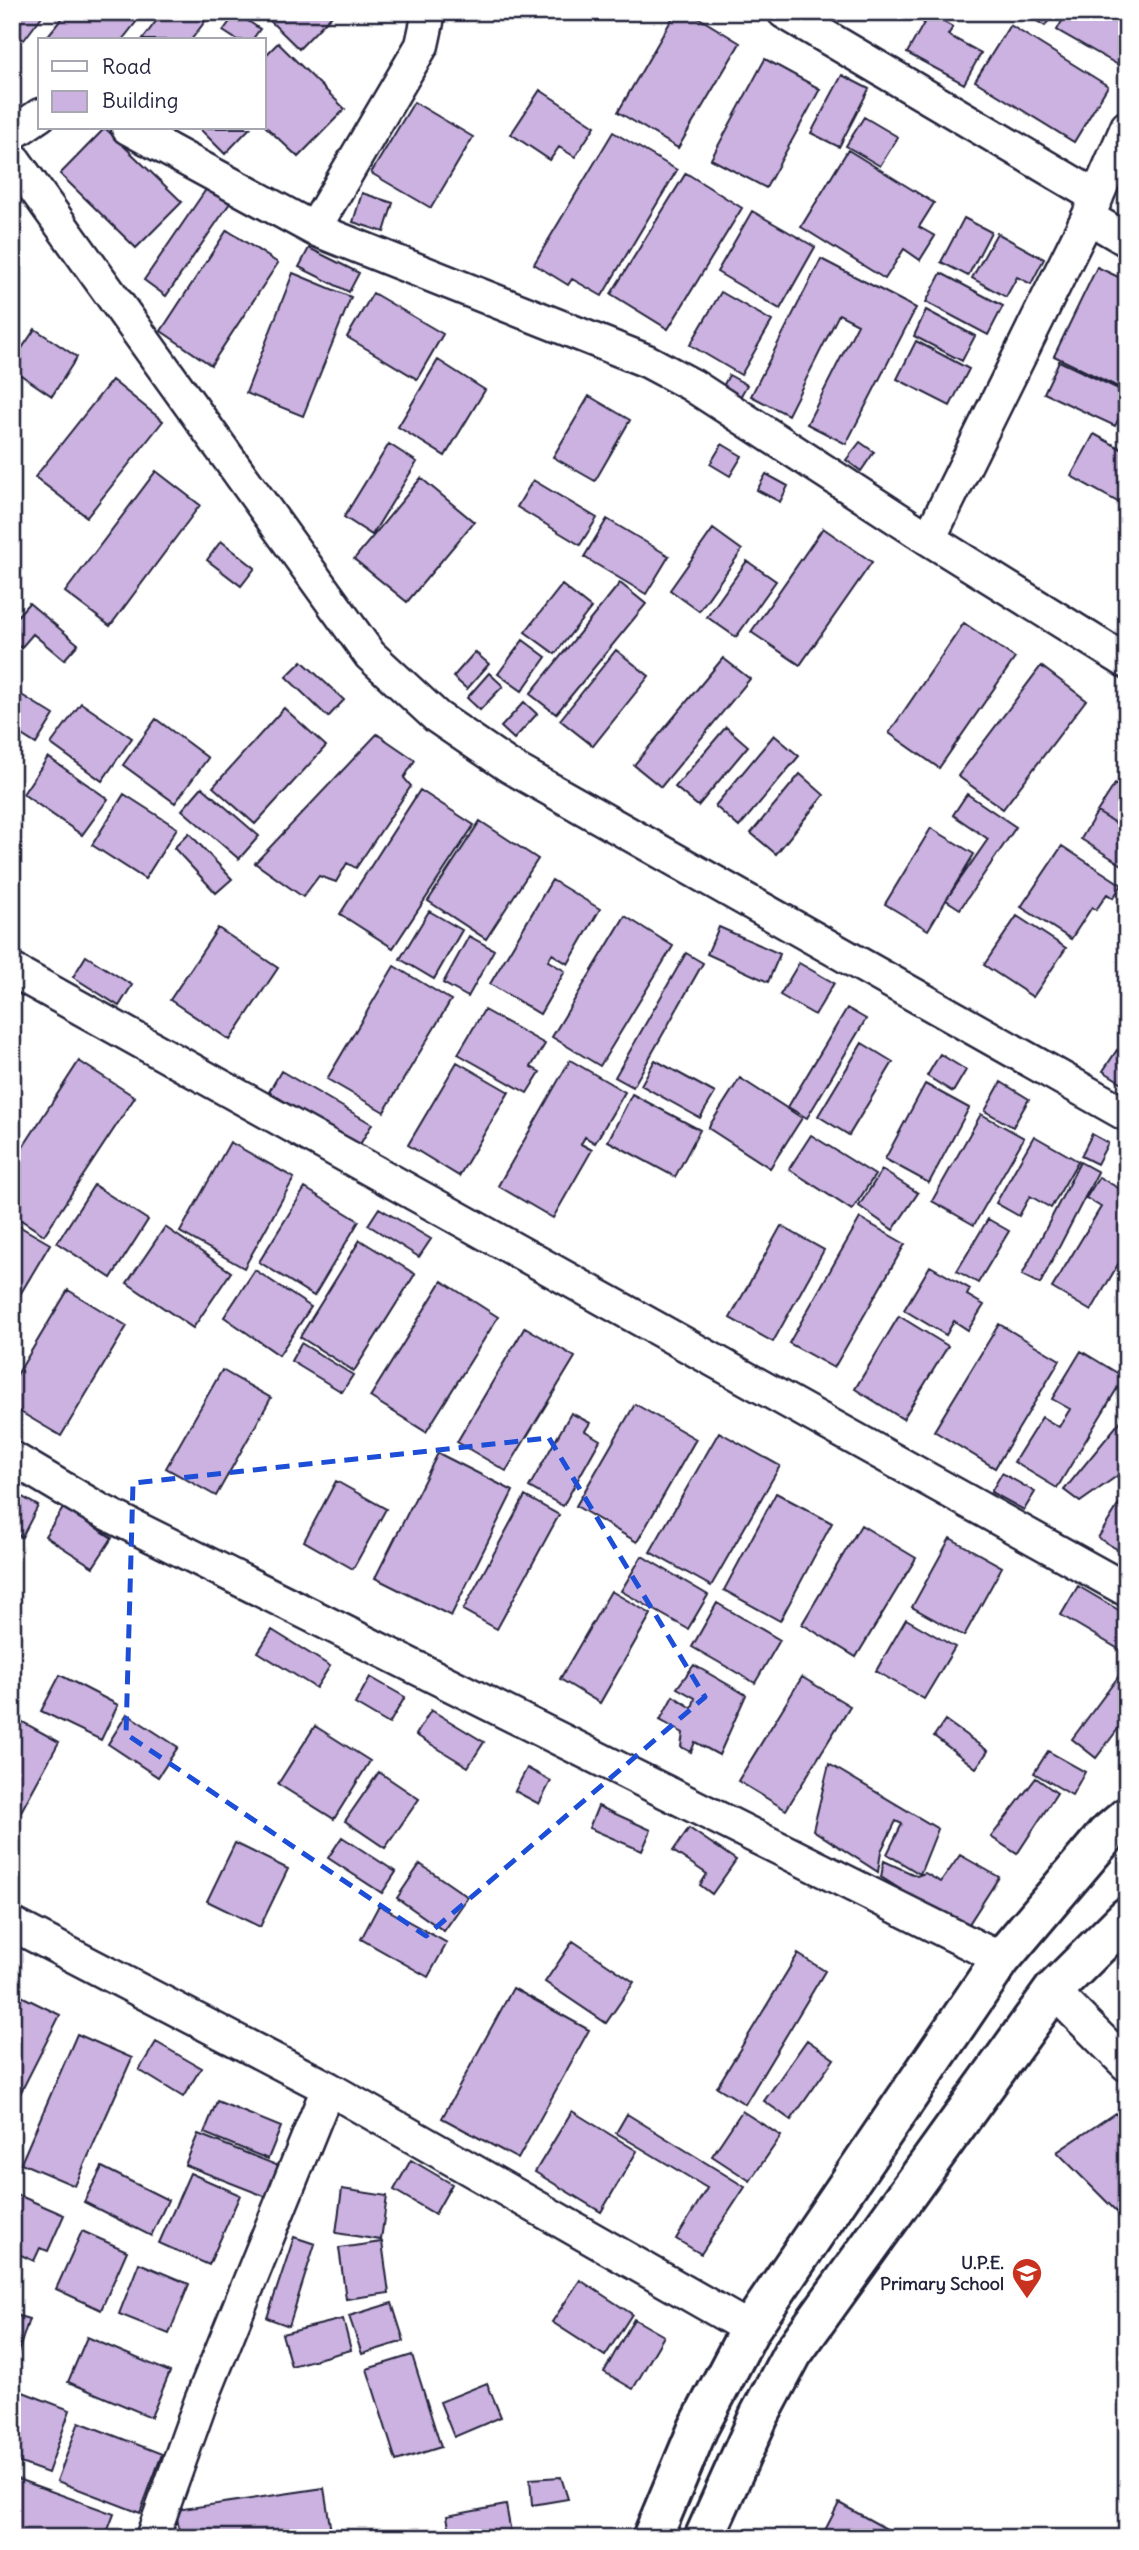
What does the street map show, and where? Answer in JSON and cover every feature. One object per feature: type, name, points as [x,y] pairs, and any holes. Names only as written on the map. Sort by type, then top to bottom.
[{"type":"street","points":[[314,229],[422,45],[427,22],[426,12]]},
{"type":"street","points":[[784,12],[1093,207],[1127,240]]},
{"type":"street","points":[[12,134],[38,116]]},
{"type":"street","points":[[929,538],[1093,207],[1127,127]]},
{"type":"street","points":[[132,130],[314,229],[648,361],[692,385],[1127,662]]},
{"type":"street","points":[[12,158],[370,655],[437,718],[509,766],[1127,1115]]},
{"type":"street","points":[[12,970],[1127,1590]]},
{"type":"street","points":[[12,1458],[99,1509],[1001,1959]]},
{"type":"street","points":[[652,2538],[698,2428],[750,2329],[1001,1959],[1106,1835],[1127,1817]]},
{"type":"street","points":[[704,2538],[759,2416],[792,2354],[1053,1991],[1127,1917]]},
{"type":"street","points":[[12,1924],[328,2088],[750,2329]]},
{"type":"street","points":[[1053,1991],[1127,2065]]},
{"type":"street","points":[[152,2538],[201,2401],[328,2088]]},
{"type":"highlighted area","points":[[549,1438],[705,1697],[426,1936],[126,1734],[133,1483]]},
{"type":"building","points":[[12,12],[45,12],[24,40],[12,32]]},
{"type":"building","points":[[67,12],[144,12],[124,38],[46,38]]},
{"type":"building","points":[[163,12],[212,12],[192,38],[144,38]]},
{"type":"building","points":[[261,12],[335,12],[299,49]]},
{"type":"building","points":[[676,12],[689,12],[740,43],[678,148],[618,112]]},
{"type":"building","points":[[1022,12],[1054,12],[1045,26]]},
{"type":"building","points":[[1067,12],[1120,12],[1127,16],[1127,55],[1120,66],[1057,30]]},
{"type":"building","points":[[236,13],[260,29],[253,38],[234,38],[223,31]]},
{"type":"building","points":[[929,14],[953,27],[948,35],[981,53],[964,84],[907,53]]},
{"type":"building","points":[[1010,25],[1108,86],[1074,142],[975,81]]},
{"type":"building","points":[[278,43],[345,109],[298,157],[266,127],[266,55]]},
{"type":"building","points":[[765,59],[820,89],[766,188],[711,159]]},
{"type":"building","points":[[842,75],[869,89],[839,147],[811,133]]},
{"type":"building","points":[[540,90],[595,126],[575,157],[559,147],[550,160],[511,134]]},
{"type":"building","points":[[414,102],[473,137],[431,208],[371,173]]},
{"type":"building","points":[[864,117],[898,137],[880,166],[846,146]]},
{"type":"building","points":[[103,130],[107,130],[182,202],[136,248],[60,174]]},
{"type":"building","points":[[201,130],[248,130],[225,154]]},
{"type":"building","points":[[613,132],[677,170],[602,296],[572,279],[568,285],[534,264]]},
{"type":"building","points":[[848,150],[934,203],[919,227],[935,236],[920,260],[904,249],[885,279],[801,227]]},
{"type":"building","points":[[686,173],[742,208],[668,329],[611,294]]},
{"type":"building","points":[[209,185],[232,200],[166,296],[144,280]]},
{"type":"building","points":[[362,193],[393,203],[384,232],[353,222]]},
{"type":"building","points":[[752,211],[815,247],[780,309],[717,272]]},
{"type":"building","points":[[964,218],[991,232],[968,276],[941,262]]},
{"type":"building","points":[[227,230],[278,263],[211,365],[161,331]]},
{"type":"building","points":[[997,233],[1044,259],[1031,284],[1017,277],[1006,297],[972,278]]},
{"type":"building","points":[[309,248],[359,273],[349,292],[299,267]]},
{"type":"building","points":[[821,259],[916,308],[846,444],[807,424],[858,324],[839,314],[788,415],[751,396]]},
{"type":"building","points":[[1097,267],[1127,281],[1127,368],[1118,387],[1054,356]]},
{"type":"building","points":[[293,273],[351,297],[303,416],[246,393]]},
{"type":"building","points":[[941,273],[1003,306],[988,335],[926,302]]},
{"type":"building","points":[[721,292],[772,321],[741,375],[690,345]]},
{"type":"building","points":[[373,293],[443,334],[417,379],[347,337]]},
{"type":"building","points":[[926,310],[975,336],[962,361],[914,336]]},
{"type":"building","points":[[35,329],[77,357],[52,396],[12,369],[12,363]]},
{"type":"building","points":[[916,341],[969,369],[950,406],[897,379]]},
{"type":"building","points":[[438,360],[485,390],[445,456],[398,427]]},
{"type":"building","points":[[1059,361],[1127,393],[1127,403],[1115,426],[1044,393]]},
{"type":"building","points":[[729,375],[747,385],[739,399],[721,390]]},
{"type":"building","points":[[112,380],[163,421],[87,517],[35,477]]},
{"type":"building","points":[[589,396],[630,420],[595,481],[553,457]]},
{"type":"building","points":[[1094,434],[1127,452],[1127,507],[1071,476]]},
{"type":"building","points":[[860,442],[874,452],[861,471],[846,460]]},
{"type":"building","points":[[389,444],[417,462],[372,535],[344,517]]},
{"type":"building","points":[[722,444],[742,456],[730,476],[710,464]]},
{"type":"building","points":[[156,471],[200,505],[110,626],[65,592]]},
{"type":"building","points":[[766,474],[788,486],[780,502],[757,490]]},
{"type":"building","points":[[421,478],[474,522],[407,602],[354,559]]},
{"type":"building","points":[[533,480],[597,518],[580,545],[517,507]]},
{"type":"building","points":[[607,519],[669,556],[646,594],[584,557]]},
{"type":"building","points":[[823,528],[872,562],[800,665],[751,632]]},
{"type":"building","points":[[713,529],[742,550],[699,611],[670,590]]},
{"type":"building","points":[[221,541],[255,568],[241,586],[207,560]]},
{"type":"building","points":[[747,561],[776,581],[736,637],[707,617]]},
{"type":"building","points":[[620,583],[646,604],[556,714],[530,694]]},
{"type":"building","points":[[562,585],[591,608],[555,654],[525,632]]},
{"type":"building","points":[[29,603],[78,644],[64,660],[33,634],[21,648],[12,641],[12,622]]},
{"type":"building","points":[[964,623],[1015,658],[939,768],[889,733]]},
{"type":"building","points":[[523,640],[546,657],[522,691],[498,674]]},
{"type":"building","points":[[616,650],[649,676],[593,746],[560,720]]},
{"type":"building","points":[[475,652],[489,664],[467,689],[453,677]]},
{"type":"building","points":[[723,658],[750,679],[661,787],[634,765]]},
{"type":"building","points":[[302,661],[344,700],[328,717],[286,677]]},
{"type":"building","points":[[1041,666],[1086,700],[1003,809],[958,776]]},
{"type":"building","points":[[489,673],[503,686],[480,710],[467,698]]},
{"type":"building","points":[[12,689],[54,715],[36,744],[12,729]]},
{"type":"building","points":[[524,702],[537,714],[514,739],[501,727]]},
{"type":"building","points":[[81,703],[132,738],[102,781],[51,744]]},
{"type":"building","points":[[284,708],[326,746],[255,824],[213,787]]},
{"type":"building","points":[[156,719],[208,758],[175,803],[123,765]]},
{"type":"building","points":[[726,727],[748,746],[698,806],[675,787]]},
{"type":"building","points":[[377,734],[415,760],[404,778],[411,786],[356,868],[347,863],[336,882],[319,876],[303,897],[255,863]]},
{"type":"building","points":[[774,735],[799,756],[739,827],[715,806]]},
{"type":"building","points":[[48,757],[108,799],[82,835],[23,794]]},
{"type":"building","points":[[800,774],[824,795],[776,854],[751,833]]},
{"type":"building","points":[[1115,784],[1127,791],[1127,830],[1097,812]]},
{"type":"building","points":[[202,787],[259,836],[239,859],[182,810]]},
{"type":"building","points":[[420,790],[474,825],[393,948],[340,914]]},
{"type":"building","points":[[124,794],[177,828],[145,879],[92,845]]},
{"type":"building","points":[[967,794],[1016,827],[960,909],[946,900],[988,839],[953,815]]},
{"type":"building","points":[[1097,812],[1127,830],[1127,868],[1081,839]]},
{"type":"building","points":[[480,821],[538,859],[486,939],[428,901]]},
{"type":"building","points":[[931,828],[974,854],[928,930],[885,904]]},
{"type":"building","points":[[189,833],[232,879],[216,893],[174,848]]},
{"type":"building","points":[[1062,846],[1122,885],[1113,898],[1107,894],[1096,910],[1092,907],[1071,939],[1021,907]]},
{"type":"building","points":[[552,880],[600,909],[568,964],[552,954],[548,961],[565,971],[540,1014],[490,984]]},
{"type":"building","points":[[429,911],[462,930],[434,979],[400,959]]},
{"type":"building","points":[[625,916],[673,946],[600,1066],[552,1037]]},
{"type":"building","points":[[1017,916],[1066,948],[1033,997],[984,965]]},
{"type":"building","points":[[719,927],[780,954],[768,982],[707,954]]},
{"type":"building","points":[[218,928],[278,968],[230,1040],[170,1000]]},
{"type":"building","points":[[469,936],[494,950],[468,997],[443,983]]},
{"type":"building","points":[[686,953],[703,963],[633,1087],[615,1077]]},
{"type":"building","points":[[86,956],[132,985],[119,1006],[73,977]]},
{"type":"building","points":[[799,963],[834,983],[815,1015],[780,995]]},
{"type":"building","points":[[394,966],[451,1000],[384,1112],[327,1079]]},
{"type":"building","points":[[847,1008],[866,1019],[807,1118],[788,1107]]},
{"type":"building","points":[[484,1010],[545,1044],[531,1067],[540,1072],[527,1093],[458,1054]]},
{"type":"building","points":[[862,1043],[893,1062],[849,1135],[818,1116]]},
{"type":"building","points":[[1117,1050],[1127,1057],[1127,1086],[1103,1071]]},
{"type":"building","points":[[940,1054],[966,1070],[953,1092],[927,1076]]},
{"type":"building","points":[[570,1060],[625,1092],[595,1143],[585,1137],[581,1144],[592,1150],[553,1218],[498,1186]]},
{"type":"building","points":[[655,1060],[715,1093],[700,1118],[641,1085]]},
{"type":"building","points":[[79,1061],[135,1097],[44,1235],[12,1214],[12,1164]]},
{"type":"building","points":[[457,1062],[509,1092],[459,1176],[408,1145]]},
{"type":"building","points":[[281,1071],[372,1124],[359,1146],[269,1092]]},
{"type":"building","points":[[740,1078],[802,1118],[770,1168],[708,1128]]},
{"type":"building","points":[[1001,1082],[1029,1099],[1013,1127],[985,1111]]},
{"type":"building","points":[[925,1084],[969,1108],[929,1183],[885,1159]]},
{"type":"building","points":[[632,1094],[700,1130],[675,1177],[608,1141]]},
{"type":"building","points":[[981,1114],[1024,1138],[974,1225],[932,1201]]},
{"type":"building","points":[[1092,1134],[1108,1143],[1097,1164],[1081,1156]]},
{"type":"building","points":[[811,1135],[875,1175],[852,1210],[789,1169]]},
{"type":"building","points":[[1034,1136],[1078,1161],[1051,1208],[1030,1196],[1019,1216],[996,1203]]},
{"type":"building","points":[[230,1142],[294,1178],[244,1268],[180,1232]]},
{"type":"building","points":[[1080,1162],[1098,1172],[1040,1284],[1022,1275]]},
{"type":"building","points":[[882,1170],[918,1193],[893,1230],[859,1206]]},
{"type":"building","points":[[1099,1177],[1127,1193],[1127,1249],[1091,1311],[1052,1288],[1101,1207],[1086,1198]]},
{"type":"building","points":[[94,1185],[148,1220],[111,1278],[57,1243]]},
{"type":"building","points":[[305,1188],[359,1221],[314,1296],[259,1262]]},
{"type":"building","points":[[379,1208],[431,1239],[419,1257],[368,1225]]},
{"type":"building","points":[[860,1218],[905,1244],[834,1368],[789,1343]]},
{"type":"building","points":[[988,1219],[1009,1231],[978,1283],[957,1271]]},
{"type":"building","points":[[12,1222],[50,1244],[15,1303],[12,1301]]},
{"type":"building","points":[[781,1226],[824,1250],[773,1342],[730,1318]]},
{"type":"building","points":[[165,1227],[231,1272],[193,1328],[127,1283]]},
{"type":"building","points":[[360,1240],[415,1274],[354,1371],[300,1337]]},
{"type":"building","points":[[930,1266],[970,1289],[967,1295],[984,1305],[968,1330],[954,1321],[946,1335],[904,1310]]},
{"type":"building","points":[[255,1270],[311,1307],[279,1355],[224,1317]]},
{"type":"building","points":[[442,1281],[498,1317],[426,1432],[370,1397]]},
{"type":"building","points":[[68,1290],[127,1326],[61,1436],[12,1407],[12,1383]]},
{"type":"building","points":[[899,1316],[948,1346],[903,1419],[855,1389]]},
{"type":"building","points":[[999,1324],[1060,1360],[995,1468],[934,1431]]},
{"type":"building","points":[[525,1327],[575,1357],[506,1471],[457,1442]]},
{"type":"building","points":[[301,1343],[353,1375],[342,1392],[291,1361]]},
{"type":"building","points":[[1081,1351],[1124,1377],[1057,1488],[1014,1462],[1042,1417],[1059,1427],[1070,1409],[1052,1399]]},
{"type":"building","points":[[222,1370],[271,1398],[216,1496],[166,1468]]},
{"type":"building","points":[[635,1404],[696,1439],[637,1542],[576,1506]]},
{"type":"building","points":[[571,1413],[590,1423],[585,1431],[600,1440],[563,1506],[529,1487]]},
{"type":"building","points":[[1127,1413],[1127,1469],[1080,1502],[1064,1490]]},
{"type":"building","points":[[719,1432],[780,1466],[711,1586],[650,1552]]},
{"type":"building","points":[[438,1453],[513,1491],[451,1616],[375,1578]]},
{"type":"building","points":[[1002,1473],[1035,1492],[1024,1510],[991,1492]]},
{"type":"building","points":[[336,1481],[386,1509],[353,1569],[304,1541]]},
{"type":"building","points":[[12,1491],[38,1506],[22,1537],[12,1532]]},
{"type":"building","points":[[1127,1491],[1127,1555],[1098,1538]]},
{"type":"building","points":[[776,1493],[832,1523],[780,1621],[724,1590]]},
{"type":"building","points":[[525,1496],[559,1515],[497,1629],[463,1610]]},
{"type":"building","points":[[64,1507],[112,1538],[93,1567],[45,1536]]},
{"type":"building","points":[[861,1525],[916,1558],[856,1657],[802,1624]]},
{"type":"building","points":[[950,1538],[1002,1567],[964,1636],[912,1607]]},
{"type":"building","points":[[642,1556],[708,1595],[688,1629],[621,1591]]},
{"type":"building","points":[[1078,1586],[1127,1615],[1127,1654],[1061,1615]]},
{"type":"building","points":[[611,1591],[651,1614],[600,1703],[560,1679]]},
{"type":"building","points":[[717,1603],[780,1640],[755,1683],[692,1647]]},
{"type":"building","points":[[906,1619],[955,1647],[924,1699],[876,1671]]},
{"type":"building","points":[[272,1630],[330,1666],[316,1688],[258,1652]]},
{"type":"building","points":[[694,1665],[746,1695],[719,1755],[695,1742],[691,1752],[681,1747],[683,1733],[660,1720],[673,1696],[692,1708],[695,1698],[677,1688]]},
{"type":"building","points":[[1127,1665],[1127,1717],[1096,1758],[1072,1739]]},
{"type":"building","points":[[60,1675],[118,1705],[101,1740],[41,1711]]},
{"type":"building","points":[[370,1677],[405,1697],[389,1724],[355,1704]]},
{"type":"building","points":[[802,1677],[850,1706],[786,1810],[738,1781]]},
{"type":"building","points":[[431,1710],[484,1742],[468,1767],[416,1735]]},
{"type":"building","points":[[127,1714],[178,1747],[158,1777],[108,1744]]},
{"type":"building","points":[[12,1716],[59,1742],[12,1828]]},
{"type":"building","points":[[945,1720],[988,1751],[976,1768],[934,1736]]},
{"type":"building","points":[[315,1726],[370,1761],[334,1819],[278,1784]]},
{"type":"building","points":[[1048,1751],[1085,1772],[1072,1795],[1034,1773]]},
{"type":"building","points":[[829,1764],[938,1829],[920,1874],[887,1854],[902,1824],[896,1821],[881,1851],[878,1872],[813,1830]]},
{"type":"building","points":[[527,1768],[551,1781],[539,1804],[515,1791]]},
{"type":"building","points":[[379,1772],[419,1799],[385,1848],[345,1821]]},
{"type":"building","points":[[1036,1778],[1057,1793],[1017,1854],[991,1837]]},
{"type":"building","points":[[598,1806],[651,1830],[642,1851],[589,1828]]},
{"type":"building","points":[[689,1828],[736,1860],[712,1894],[700,1885],[707,1874],[673,1851]]},
{"type":"building","points":[[342,1837],[396,1872],[382,1893],[328,1858]]},
{"type":"building","points":[[235,1843],[288,1869],[260,1927],[207,1901]]},
{"type":"building","points":[[960,1855],[999,1877],[965,1930],[881,1877],[884,1861],[917,1876],[925,1873],[941,1882]]},
{"type":"building","points":[[420,1864],[468,1897],[444,1931],[397,1898]]},
{"type":"building","points":[[379,1905],[447,1943],[428,1977],[361,1939]]},
{"type":"building","points":[[573,1941],[634,1982],[606,2023],[545,1982]]},
{"type":"building","points":[[798,1954],[825,1971],[745,2104],[717,2087]]},
{"type":"building","points":[[513,1988],[589,2030],[518,2159],[442,2118]]},
{"type":"building","points":[[19,1995],[60,2015],[20,2094],[12,2090],[12,2009]]},
{"type":"building","points":[[77,2034],[132,2058],[75,2186],[21,2163]]},
{"type":"building","points":[[807,2040],[834,2059],[791,2120],[764,2101]]},
{"type":"building","points":[[156,2042],[201,2068],[183,2097],[139,2070]]},
{"type":"building","points":[[217,2101],[281,2127],[268,2159],[204,2133]]},
{"type":"building","points":[[572,2111],[637,2151],[601,2212],[535,2172]]},
{"type":"building","points":[[742,2111],[781,2136],[750,2181],[712,2156]]},
{"type":"building","points":[[1115,2113],[1127,2125],[1127,2222],[1057,2152]]},
{"type":"building","points":[[627,2114],[745,2187],[701,2254],[676,2239],[707,2188],[616,2133]]},
{"type":"building","points":[[198,2134],[284,2168],[272,2199],[185,2165]]},
{"type":"building","points":[[411,2160],[452,2184],[435,2214],[394,2190]]},
{"type":"building","points":[[102,2167],[168,2200],[151,2236],[84,2202]]},
{"type":"building","points":[[190,2173],[240,2195],[209,2265],[159,2243]]},
{"type":"building","points":[[342,2189],[387,2196],[381,2240],[336,2233]]},
{"type":"building","points":[[18,2195],[64,2215],[48,2251],[40,2248],[34,2261],[12,2251],[12,2209]]},
{"type":"building","points":[[82,2231],[127,2251],[101,2310],[56,2289]]},
{"type":"building","points":[[294,2237],[315,2244],[289,2326],[267,2318]]},
{"type":"building","points":[[382,2242],[389,2293],[346,2299],[339,2248]]},
{"type":"building","points":[[139,2263],[189,2284],[169,2334],[119,2314]]},
{"type":"building","points":[[580,2280],[632,2314],[605,2356],[552,2322]]},
{"type":"building","points":[[392,2303],[404,2341],[362,2354],[349,2316]]},
{"type":"building","points":[[12,2314],[29,2319],[12,2371]]},
{"type":"building","points":[[343,2319],[351,2350],[291,2366],[282,2334]]},
{"type":"building","points":[[634,2319],[664,2336],[633,2389],[604,2372]]},
{"type":"building","points":[[87,2337],[170,2372],[151,2417],[68,2382]]},
{"type":"building","points":[[412,2355],[441,2447],[396,2461],[367,2369]]},
{"type":"building","points":[[487,2383],[501,2417],[454,2437],[440,2402]]},
{"type":"building","points":[[15,2389],[70,2410],[48,2473],[12,2460],[12,2396]]},
{"type":"building","points":[[79,2422],[162,2454],[140,2513],[57,2481]]},
{"type":"building","points":[[12,2477],[114,2514],[105,2538],[12,2538]]},
{"type":"building","points":[[561,2477],[568,2499],[532,2505],[530,2479]]},
{"type":"building","points":[[324,2488],[332,2538],[180,2538],[176,2510]]},
{"type":"building","points":[[839,2503],[903,2538],[821,2538]]},
{"type":"building","points":[[506,2505],[512,2538],[451,2538],[447,2516]]},
{"type":"place","name":"U.P.E. Primary School","points":[[1027,2300]]}]
